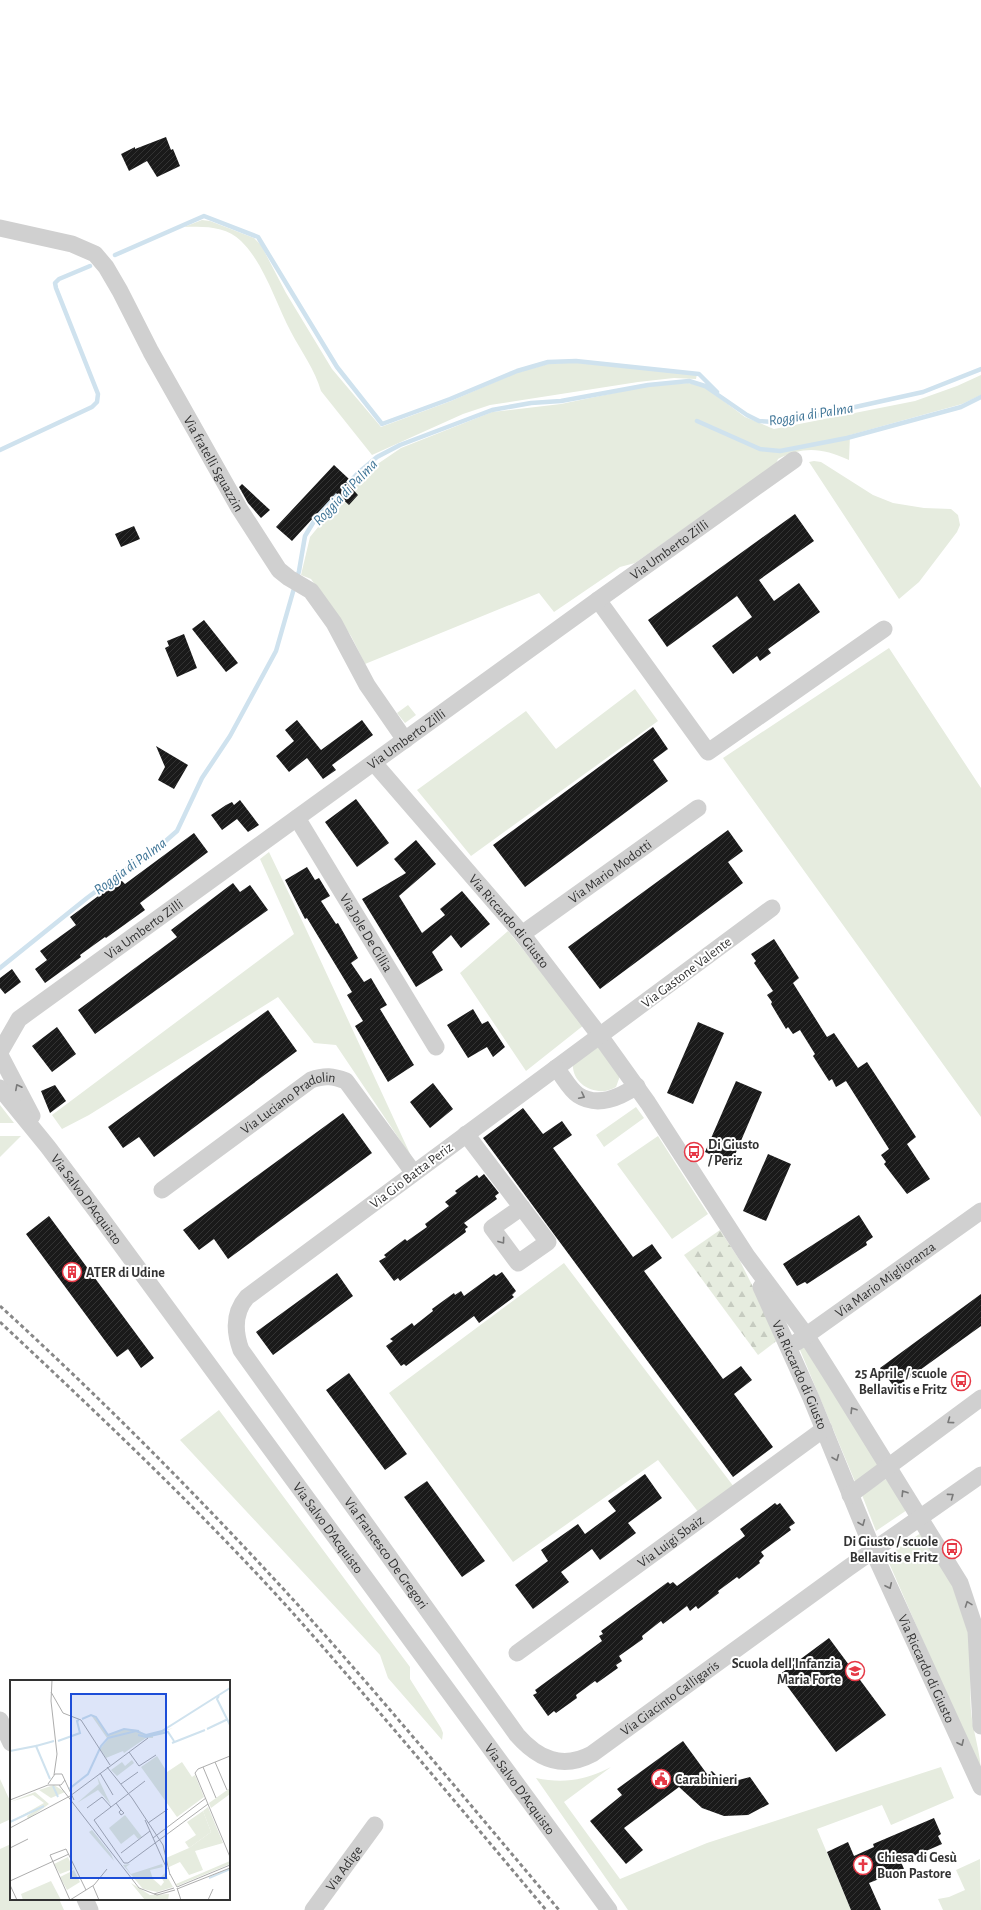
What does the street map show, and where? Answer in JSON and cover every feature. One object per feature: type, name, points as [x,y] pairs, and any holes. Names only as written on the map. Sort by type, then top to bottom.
[{"type":"street","name":"Via fratelli Sguazzin","points":[[0,228],[72,244],[95,254],[106,267],[151,352],[223,481],[279,570],[295,582],[311,591],[334,623],[367,685],[405,740]]},
{"type":"street","name":"Via Umberto Zilli","points":[[0,1023],[19,1019],[794,460]]},
{"type":"street","points":[[598,600],[708,752],[884,629]]},
{"type":"street","name":"Via Riccardo di Giusto","points":[[374,763],[522,934],[600,1036],[637,1086],[747,1256],[806,1335],[960,1583],[973,1617],[977,1640],[981,1726]]},
{"type":"street","name":"Via Mario Modotti","points":[[522,934],[698,808]]},
{"type":"street","name":"Via Jole De Cillia","points":[[297,818],[436,1047]]},
{"type":"street","name":"Via Gastone Valente","points":[[600,1036],[772,908]]},
{"type":"street","name":"Via Umberto Zilli","points":[[0,1053],[19,1019]]},
{"type":"street","name":"Via Gio Batta Periz","points":[[236,1324],[241,1304],[247,1296],[413,1172],[600,1036]]},
{"type":"street","name":"Via Salvo D'Acquisto","points":[[0,1053],[48,1147]]},
{"type":"street","points":[[556,1068],[578,1095],[588,1099],[612,1100],[637,1086]]},
{"type":"street","name":"Via Luciano Pradolin","points":[[162,1190],[311,1080],[322,1076],[334,1076],[346,1082],[413,1172]]},
{"type":"street","name":"Via Salvo D'Acquisto","points":[[0,1088],[48,1147],[608,1910]]},
{"type":"street","points":[[466,1134],[522,1207]]},
{"type":"street","name":"Via Mario Miglioranza","points":[[789,1348],[981,1211]]},
{"type":"street","name":"Via Riccardo di Giusto","points":[[747,1256],[824,1429],[873,1551],[981,1787]]},
{"type":"street","name":"Via Francesco De Gregori","points":[[236,1324],[237,1340],[246,1357],[517,1735],[538,1754],[559,1762]]},
{"type":"street","points":[[850,1495],[981,1398]]},
{"type":"street","name":"Via Luigi Sbaiz","points":[[517,1653],[824,1429]]},
{"type":"street","points":[[873,1551],[981,1475]]},
{"type":"street","name":"Via Giacinto Calligaris","points":[[559,1762],[577,1761],[592,1754],[873,1551]]},
{"type":"street","points":[[0,1720],[10,1741]]},
{"type":"street","name":"Via Adige","points":[[313,1910],[375,1826]]},
{"type":"street","points":[[85,1900],[90,1910]]},
{"type":"green space","points":[[202,220],[210,221],[254,238],[261,245],[286,293],[332,369],[381,427],[451,401],[516,373],[548,364],[577,362],[697,374],[696,379],[674,378],[638,382],[490,405],[463,414],[372,455],[321,391],[308,361],[285,321],[263,272],[249,250],[241,241],[229,232],[207,227],[184,227]]},
{"type":"green space","points":[[981,375],[981,395],[962,404],[850,435],[849,460],[830,453],[813,450],[796,452],[778,459],[776,464],[635,563],[620,567],[554,612],[539,593],[365,664],[351,636],[311,579],[301,575],[310,537],[360,476],[401,448],[492,412],[561,404],[648,386],[688,383],[705,387],[745,417],[774,429],[915,401],[957,386]]},
{"type":"green space","points":[[809,462],[821,462],[873,495],[893,503],[924,508],[951,509],[958,515],[960,525],[957,532],[919,582],[899,599]]},
{"type":"green space","points":[[889,648],[981,788],[981,1117],[723,758]]},
{"type":"green space","points":[[635,689],[658,721],[471,856],[417,790],[526,711],[556,749]]},
{"type":"green space","points":[[408,705],[416,715],[405,723],[397,713]]},
{"type":"green space","points":[[269,852],[412,1158],[336,1045],[314,1043],[278,997],[89,1115],[62,1129],[52,1115],[294,934],[260,859]]},
{"type":"green space","points":[[508,931],[584,1025],[526,1071],[460,973]]},
{"type":"green space","points":[[599,1046],[620,1076],[616,1087],[609,1090],[602,1091],[587,1088],[576,1078],[574,1071],[573,1063]]},
{"type":"green space","points":[[0,1105],[14,1123],[0,1123]]},
{"type":"green space","points":[[636,1107],[644,1118],[604,1147],[596,1135]]},
{"type":"green space","points":[[0,1136],[21,1136],[0,1157]]},
{"type":"green space","points":[[658,1136],[708,1214],[672,1239],[617,1164]]},
{"type":"green space","points":[[720,1230],[739,1259],[779,1339],[758,1355],[684,1255]]},
{"type":"green space","points":[[564,1263],[734,1487],[699,1513],[658,1460],[513,1562],[389,1393]]},
{"type":"green space","points":[[806,1343],[880,1465],[856,1484],[800,1350]]},
{"type":"green space","points":[[219,1410],[410,1667],[410,1679],[441,1728],[443,1733],[442,1740],[388,1678],[380,1655],[180,1440]]},
{"type":"green space","points":[[886,1479],[907,1510],[876,1531],[862,1495]]},
{"type":"green space","points":[[924,1531],[954,1585],[967,1619],[971,1652],[971,1711],[980,1758],[981,1774],[886,1556]]},
{"type":"green space","points":[[611,1767],[564,1802],[620,1879],[707,1843],[941,1767],[954,1798],[891,1825],[882,1805],[817,1829],[851,1910],[628,1910],[536,1778],[556,1781],[575,1780],[593,1775]]},
{"type":"green space","points":[[0,1779],[10,1801],[10,1819],[0,1824]]},
{"type":"green space","points":[[10,1844],[10,1900],[59,1900],[64,1910],[0,1910],[0,1849]]},
{"type":"green space","points":[[980,1859],[981,1910],[943,1910],[938,1899],[949,1897],[965,1890],[956,1870]]},
{"type":"building","points":[[166,137],[180,166],[157,177],[147,161],[129,171],[121,154],[135,147],[135,149]]},
{"type":"building","points":[[334,465],[349,479],[346,482],[358,495],[349,505],[336,493],[292,541],[276,527]]},
{"type":"building","points":[[242,484],[270,510],[261,518],[248,503],[239,487]]},
{"type":"building","points":[[795,514],[814,541],[759,580],[774,601],[799,583],[820,612],[768,649],[771,653],[760,661],[757,656],[733,674],[712,646],[752,617],[737,596],[667,647],[648,620]]},
{"type":"building","points":[[134,526],[140,539],[121,547],[115,534]]},
{"type":"building","points":[[204,620],[238,663],[226,672],[192,629]]},
{"type":"building","points":[[184,634],[197,668],[177,677],[165,648],[169,646],[167,641]]},
{"type":"building","points":[[297,720],[321,750],[362,720],[373,735],[332,765],[336,770],[323,779],[307,758],[289,772],[276,756],[294,741],[285,730]]},
{"type":"building","points":[[653,727],[668,749],[653,760],[668,781],[525,887],[493,845]]},
{"type":"building","points":[[156,746],[188,765],[174,789],[158,780],[165,767]]},
{"type":"building","points":[[356,799],[389,843],[357,867],[325,822]]},
{"type":"building","points":[[240,800],[259,825],[248,832],[237,819],[222,830],[211,815],[226,805],[232,802],[234,805]]},
{"type":"building","points":[[728,830],[743,851],[728,862],[743,883],[600,989],[568,947]]},
{"type":"building","points":[[194,833],[208,852],[140,903],[145,910],[80,955],[81,957],[45,983],[35,969],[47,960],[40,951],[76,925],[70,917],[105,891],[103,890],[119,878],[125,884]]},
{"type":"building","points":[[416,840],[436,864],[399,896],[422,933],[445,915],[440,909],[462,891],[490,924],[461,948],[451,935],[432,952],[443,970],[416,987],[362,899],[406,873],[394,859]]},
{"type":"building","points":[[307,867],[315,880],[319,878],[330,896],[321,901],[336,924],[338,923],[358,958],[351,963],[364,982],[371,978],[387,1005],[380,1009],[414,1065],[388,1082],[355,1026],[363,1021],[347,995],[352,992],[307,918],[305,919],[285,880]]},
{"type":"building","points":[[233,883],[240,892],[250,885],[268,910],[95,1034],[78,1010],[177,937],[171,930]]},
{"type":"building","points":[[774,939],[799,978],[793,983],[827,1037],[834,1033],[858,1068],[867,1062],[916,1137],[907,1144],[930,1179],[907,1194],[884,1164],[886,1162],[881,1155],[889,1149],[846,1081],[836,1087],[832,1079],[829,1081],[813,1056],[815,1054],[800,1030],[793,1034],[788,1027],[786,1029],[771,1004],[772,1002],[767,995],[773,991],[754,963],[756,961],[751,954]]},
{"type":"building","points":[[12,969],[21,982],[5,994],[0,988],[0,978]]},
{"type":"building","points":[[473,1009],[482,1024],[488,1021],[505,1047],[493,1057],[487,1047],[468,1058],[447,1025]]},
{"type":"building","points":[[268,1010],[297,1051],[154,1157],[139,1137],[123,1148],[108,1127]]},
{"type":"building","points":[[698,1022],[724,1033],[693,1104],[667,1093]]},
{"type":"building","points":[[57,1027],[76,1054],[52,1072],[32,1046]]},
{"type":"building","points":[[736,1081],[762,1092],[731,1164],[705,1152]]},
{"type":"building","points":[[433,1083],[453,1109],[430,1128],[410,1102]]},
{"type":"building","points":[[55,1085],[66,1101],[50,1113],[41,1091]]},
{"type":"building","points":[[523,1108],[543,1134],[562,1121],[572,1135],[553,1148],[633,1257],[652,1244],[662,1258],[644,1271],[723,1379],[741,1366],[752,1380],[734,1394],[773,1447],[733,1477],[483,1138]]},
{"type":"building","points":[[343,1113],[372,1153],[228,1259],[214,1239],[199,1250],[183,1230]]},
{"type":"building","points":[[768,1154],[791,1164],[766,1221],[743,1211]]},
{"type":"building","points":[[484,1174],[499,1193],[495,1196],[497,1199],[464,1223],[468,1227],[465,1229],[466,1232],[400,1281],[398,1278],[394,1281],[379,1261],[386,1257],[384,1255],[405,1239],[407,1241],[427,1227],[425,1224],[449,1206],[445,1202],[457,1193],[455,1191],[477,1175],[479,1178]]},
{"type":"building","points":[[859,1215],[873,1237],[866,1242],[867,1245],[807,1284],[805,1282],[797,1286],[783,1264]]},
{"type":"building","name":"ATER di Udine","points":[[49,1216],[154,1358],[141,1368],[128,1349],[117,1357],[26,1234]]},
{"type":"building","points":[[502,1272],[516,1291],[512,1295],[514,1297],[479,1323],[474,1316],[406,1366],[404,1364],[401,1366],[386,1346],[393,1341],[390,1339],[412,1323],[414,1326],[433,1311],[432,1309],[454,1293],[455,1295],[461,1291],[464,1296],[494,1274],[496,1276]]},
{"type":"building","points":[[337,1273],[353,1296],[273,1355],[256,1332]]},
{"type":"building","points":[[981,1294],[981,1326],[895,1388],[880,1368]]},
{"type":"building","points":[[349,1373],[407,1454],[385,1470],[326,1390]]},
{"type":"building","points":[[645,1474],[662,1498],[628,1523],[636,1533],[600,1560],[592,1549],[561,1572],[569,1582],[533,1609],[515,1585],[548,1561],[541,1550],[578,1524],[585,1534],[616,1511],[608,1501]]},
{"type":"building","points":[[427,1481],[485,1561],[462,1577],[404,1497]]},
{"type":"building","points":[[775,1503],[777,1505],[780,1503],[795,1523],[789,1527],[791,1530],[761,1552],[764,1556],[759,1561],[760,1563],[739,1579],[737,1577],[718,1591],[719,1593],[698,1609],[696,1606],[690,1611],[687,1606],[663,1624],[661,1621],[642,1636],[643,1639],[619,1656],[622,1661],[616,1665],[618,1668],[597,1683],[595,1681],[576,1695],[577,1698],[556,1713],[554,1711],[548,1716],[533,1695],[537,1693],[535,1690],[602,1641],[599,1636],[603,1634],[601,1631],[668,1582],[670,1584],[673,1582],[677,1586],[745,1536],[740,1529]]},
{"type":"building","points":[[829,1638],[886,1715],[836,1752],[779,1675]]},
{"type":"building","points":[[683,1741],[707,1774],[712,1771],[718,1777],[731,1782],[750,1777],[769,1804],[748,1815],[724,1816],[702,1808],[679,1787],[624,1828],[643,1850],[626,1864],[590,1821],[622,1795],[617,1789]]},
{"type":"building","name":"Chiesa di Gesù Buon Pastore","points":[[934,1818],[941,1834],[938,1836],[942,1844],[901,1862],[904,1869],[869,1883],[881,1910],[851,1910],[827,1852],[848,1842],[854,1856],[874,1847],[873,1844]]},
{"type":"waterway","points":[[115,255],[204,216],[258,237],[337,367],[382,424],[450,399],[517,371],[548,362],[576,361],[699,374],[717,392]]},
{"type":"waterway","points":[[0,450],[92,407],[97,402],[98,394],[55,283],[59,279],[90,266]]},
{"type":"waterway","name":"Roggia di Palma","points":[[0,968],[87,898],[123,871],[152,853],[177,831],[202,778],[230,736],[276,651],[299,571],[305,536],[316,518],[358,473],[377,457],[400,445],[492,410],[531,403],[561,401],[648,385],[689,381],[705,386],[747,415],[759,421],[774,422],[819,415],[923,392],[981,369]]},
{"type":"waterway","points":[[697,421],[760,449],[780,451],[847,438],[961,407],[981,397]]},
{"type":"railway","points":[[0,1306],[115,1415],[262,1566],[430,1756],[559,1910]]},
{"type":"railway","points":[[0,1322],[186,1500],[257,1574],[357,1686],[546,1910]]},
{"type":"place","name":"Di Giusto / Periz","points":[[694,1152]]},
{"type":"place","name":"ATER di Udine","points":[[72,1272]]},
{"type":"place","name":"25 Aprile / scuole Bellavitis e Fritz","points":[[961,1381]]},
{"type":"place","name":"Di Giusto / scuole Bellavitis e Fritz","points":[[952,1549]]},
{"type":"place","name":"Scuola dell'Infanzia Maria Forte","points":[[855,1671]]},
{"type":"place","name":"Carabinieri","points":[[661,1779]]},
{"type":"place","name":"Chiesa di Gesù Buon Pastore","points":[[863,1865]]}]
